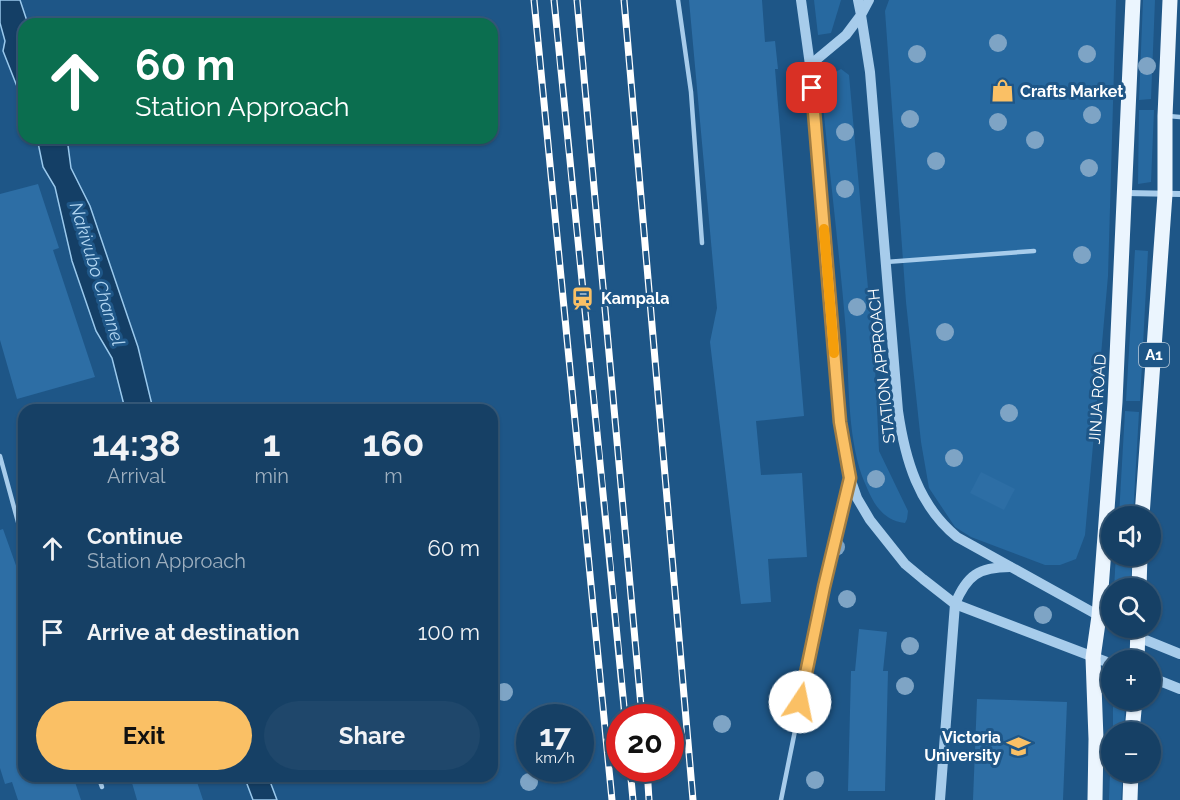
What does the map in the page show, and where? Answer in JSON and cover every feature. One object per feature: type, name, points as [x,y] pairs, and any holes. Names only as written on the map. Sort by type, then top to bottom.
[{"type":"main road","name":"JINJA ROAD","points":[[1107,578],[1133,0]]},
{"type":"main road","name":"A1","points":[[1143,506],[1173,194],[1174,29],[1170,0]]},
{"type":"main road","name":"JINJA ROAD","points":[[1095,800],[1096,739],[1093,658],[1101,632]]},
{"type":"main road","points":[[1130,800],[1131,782]]},
{"type":"street","points":[[801,0],[810,65],[840,426],[850,478],[857,498],[886,543],[905,564],[955,604],[1101,661]]},
{"type":"street","name":"STATION APPROACH","points":[[858,0],[870,72],[902,435],[905,451],[919,489],[941,524],[973,548],[1013,567],[1101,617]]},
{"type":"street","points":[[810,65],[846,35],[869,0]]},
{"type":"street","points":[[1125,193],[1173,194]]},
{"type":"street","points":[[940,800],[955,604],[961,590],[975,574],[997,567],[1013,567]]},
{"type":"street","points":[[1149,638],[1180,654]]},
{"type":"street","points":[[1161,681],[1180,689]]},
{"type":"lane","points":[[678,0],[691,92],[702,243]]},
{"type":"lane","points":[[886,262],[1034,251]]},
{"type":"lane","points":[[0,456],[18,522]]},
{"type":"lane","points":[[781,800],[824,587],[850,478]]},
{"type":"lane","points":[[100,782],[102,788]]},
{"type":"shaded area","points":[[814,0],[841,0],[831,33],[818,35]]},
{"type":"shaded area","points":[[889,0],[1116,0],[1108,276],[1085,535],[1076,559],[1060,565],[1045,565],[971,537],[955,527],[929,488],[921,442],[906,302],[885,11]]},
{"type":"shaded area","points":[[1143,0],[1155,0],[1151,99],[1139,100]]},
{"type":"shaded area","points":[[841,69],[849,75],[875,367],[879,451],[908,511],[905,523],[882,513],[877,507],[862,476],[854,442],[849,404],[846,331],[821,86],[828,76]]},
{"type":"shaded area","points":[[1139,110],[1154,110],[1151,182],[1138,184]]},
{"type":"shaded area","points":[[1135,250],[1148,251],[1140,401],[1126,401]]},
{"type":"shaded area","points":[[1125,411],[1139,412],[1134,506],[1120,506]]},
{"type":"shaded area","points":[[1115,566],[1132,566],[1131,578],[1115,578]]},
{"type":"shaded area","points":[[1113,710],[1125,710],[1124,722],[1113,722]]},
{"type":"shaded area","points":[[1110,782],[1122,782],[1121,800],[1109,800]]},
{"type":"water","points":[[0,0],[20,0],[26,18],[18,18],[18,89],[3,51],[5,41],[0,23]]},
{"type":"water","name":"Nakivubo Channel","points":[[38,144],[68,144],[71,168],[90,206],[138,347],[152,404],[124,404],[112,358],[96,331],[72,261],[55,187],[43,167]]},
{"type":"water","points":[[246,782],[270,782],[277,800],[253,800]]},
{"type":"building","points":[[689,0],[762,0],[765,42],[775,41],[778,69],[775,69],[804,416],[756,421],[761,475],[802,473],[807,557],[768,559],[771,602],[741,604],[710,342],[717,308]]},
{"type":"building","points":[[38,184],[59,248],[53,250],[95,377],[17,399],[0,340],[0,194]]},
{"type":"building","points":[[981,472],[1015,489],[1004,510],[970,493]]},
{"type":"building","points":[[3,529],[18,571],[18,782],[75,782],[81,800],[18,800],[12,782],[5,784],[0,768],[0,530]]},
{"type":"building","points":[[859,629],[887,632],[883,671],[888,671],[885,791],[848,791],[851,671],[855,671]]},
{"type":"building","points":[[977,699],[1067,702],[1063,800],[973,800]]},
{"type":"building","points":[[132,782],[197,782],[203,800],[137,800]]},
{"type":"railway","points":[[534,0],[612,800]]},
{"type":"railway","points":[[554,0],[624,704]]},
{"type":"railway","points":[[577,0],[641,704]]},
{"type":"railway","points":[[624,0],[693,800]]},
{"type":"railway","points":[[631,782],[633,800]]},
{"type":"railway","points":[[648,782],[649,800]]},
{"type":"slow traffic","points":[[824,229],[834,353]]},
{"type":"place","name":"Crafts Market","points":[[1002,91]]},
{"type":"place","name":"Kampala","points":[[583,298]]},
{"type":"place","name":"Victoria University","points":[[1019,746]]},
{"type":"route","points":[[800,702],[850,478],[840,422],[812,88]]}]
